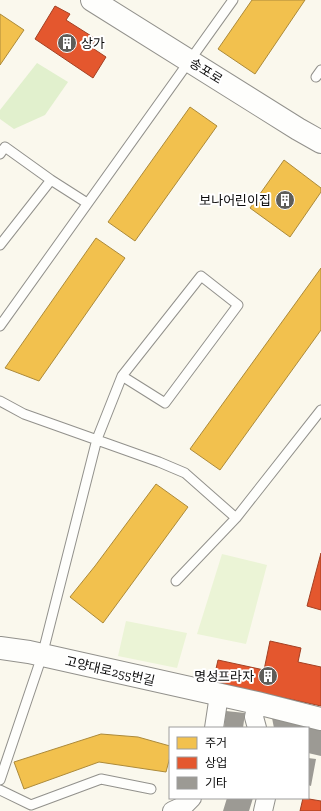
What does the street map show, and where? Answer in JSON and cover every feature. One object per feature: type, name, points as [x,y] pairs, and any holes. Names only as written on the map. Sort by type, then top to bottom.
[{"type":"street","name":"송포로","points":[[92,0],[321,142]]},
{"type":"street","name":"고양대로255번길","points":[[0,648],[257,703],[321,719]]},
{"type":"street","points":[[214,727],[219,695]]},
{"type":"street","points":[[257,703],[254,717],[258,727]]},
{"type":"street","points":[[172,811],[191,799]]},
{"type":"street","points":[[262,811],[266,799]]},
{"type":"lane","points":[[0,326],[233,0]]},
{"type":"lane","points":[[0,154],[5,147],[51,180],[87,203]]},
{"type":"lane","points":[[0,245],[51,180]]},
{"type":"lane","points":[[0,780],[42,656],[97,439],[122,376],[201,276],[238,305],[165,403],[122,376]]},
{"type":"lane","points":[[0,401],[24,414],[160,462],[185,473],[236,518]]},
{"type":"lane","points":[[176,581],[236,518],[321,410]]},
{"type":"lane","points":[[0,790],[32,805],[100,779],[151,789]]},
{"type":"green space","points":[[37,63],[68,82],[45,115],[14,129],[0,119],[0,110]]},
{"type":"green space","points":[[222,554],[267,565],[246,644],[197,634]]},
{"type":"green space","points":[[126,621],[187,633],[177,668],[118,656]]},
{"type":"building: 주거","points":[[252,0],[305,0],[255,74],[218,49]]},
{"type":"building: 주거","points":[[0,14],[24,30],[0,65]]},
{"type":"building: 주거","points":[[190,107],[217,126],[135,241],[108,222]]},
{"type":"building: 주거","name":"보나어린이집","points":[[284,160],[321,188],[321,192],[290,237],[250,208]]},
{"type":"building: 주거","points":[[96,238],[125,258],[39,381],[5,368]]},
{"type":"building: 주거","points":[[321,268],[321,330],[220,470],[190,449]]},
{"type":"building: 주거","points":[[156,484],[188,507],[103,623],[70,597]]},
{"type":"building: 주거","points":[[101,734],[138,737],[169,746],[169,761],[166,772],[99,762],[24,789],[14,762]]},
{"type":"building: 상업","name":"상가","points":[[55,6],[70,14],[66,20],[96,39],[91,47],[106,57],[93,78],[35,39]]},
{"type":"building: 상업","points":[[321,553],[321,610],[307,606]]},
{"type":"building: 상업","name":"명성프라자","points":[[270,641],[301,648],[298,662],[321,667],[321,706],[213,682],[218,660],[264,670]]},
{"type":"building: 상업","points":[[303,799],[321,801],[321,811],[300,811]]},
{"type":"building: 기타","points":[[226,711],[245,713],[243,727],[224,727]]},
{"type":"building: 기타","points":[[272,718],[321,728],[321,756],[309,753],[309,727],[274,727]]},
{"type":"building: 기타","points":[[309,758],[316,759],[311,786],[309,785]]},
{"type":"building: 기타","points":[[227,799],[253,799],[249,811],[223,811]]},
{"type":"place","name":"상가","points":[[67,43]]},
{"type":"place","name":"보나어린이집","points":[[285,200]]},
{"type":"place","name":"명성프라자","points":[[268,676]]}]
